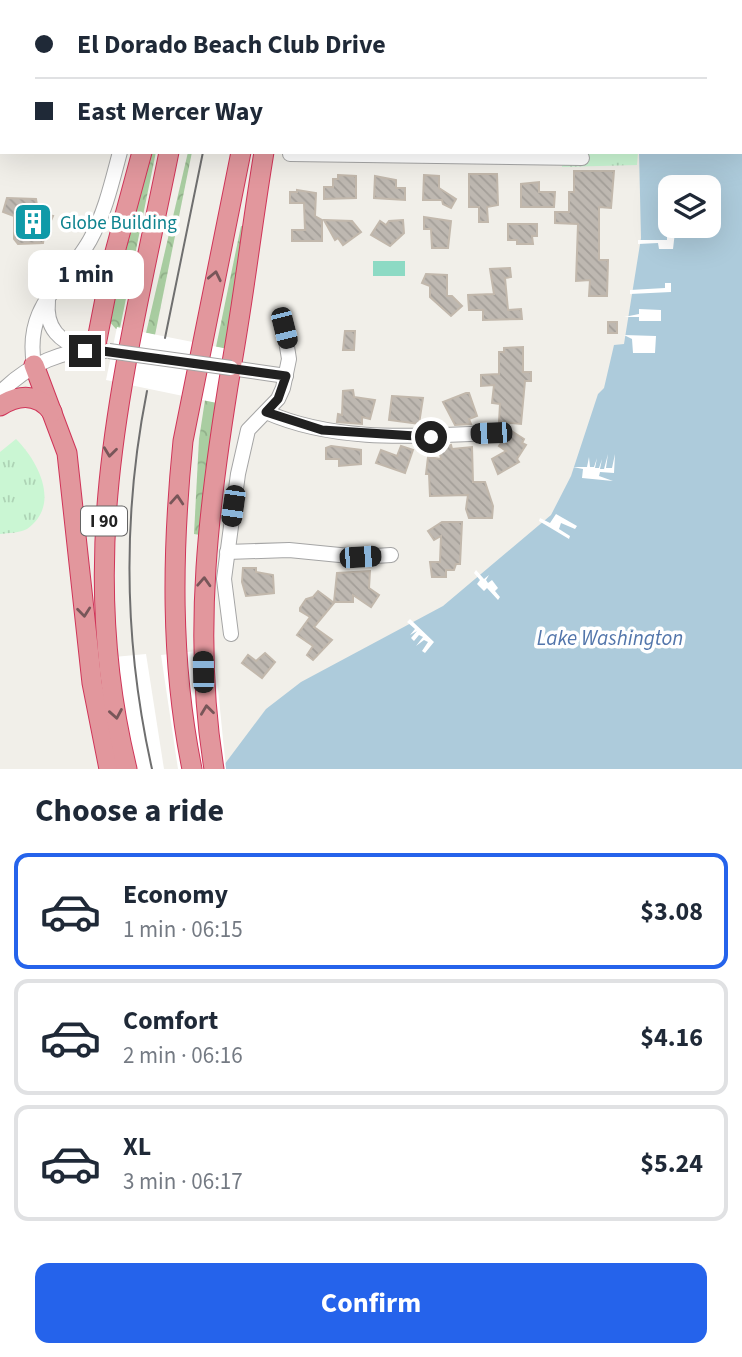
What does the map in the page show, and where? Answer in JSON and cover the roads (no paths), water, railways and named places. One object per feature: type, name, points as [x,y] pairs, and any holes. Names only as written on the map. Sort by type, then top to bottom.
[{"type":"highway","points":[[96,351],[111,263],[141,154]]},
{"type":"highway","name":"I 90","points":[[127,769],[99,659],[109,462],[121,385],[169,154]]},
{"type":"highway","points":[[192,769],[176,653],[175,550],[183,441],[241,154]]},
{"type":"highway","points":[[214,769],[203,650],[207,539],[264,154]]},
{"type":"highway","points":[[34,365],[67,453],[99,659],[109,769]]},
{"type":"highway","points":[[0,406],[26,397],[41,401],[53,413]]},
{"type":"street","points":[[34,365],[31,347],[48,292],[89,242],[100,219],[119,154]]},
{"type":"street","points":[[290,154],[462,154],[582,158]]},
{"type":"street","points":[[48,292],[47,311],[52,330],[62,340],[96,351],[286,376]]},
{"type":"street","points":[[231,634],[224,579],[238,474],[248,430],[278,399],[286,376],[289,359],[284,328]]},
{"type":"street","points":[[0,393],[34,365],[96,351]]},
{"type":"street","points":[[266,412],[288,422],[345,433],[416,437],[491,433]]},
{"type":"street","points":[[227,552],[289,550],[360,557],[391,555]]},
{"type":"water","name":"Lake Washington","points":[[639,154],[742,154],[742,769],[221,769],[266,709],[301,682],[443,606],[551,515],[571,476],[598,394],[604,388],[614,345],[624,344],[641,238]]},
{"type":"tram line","points":[[165,338],[203,154]]},
{"type":"tram line","points":[[147,391],[133,486],[130,580],[136,675],[152,769]]},
{"type":"place","name":"Globe Building","points":[[33,222]]}]
